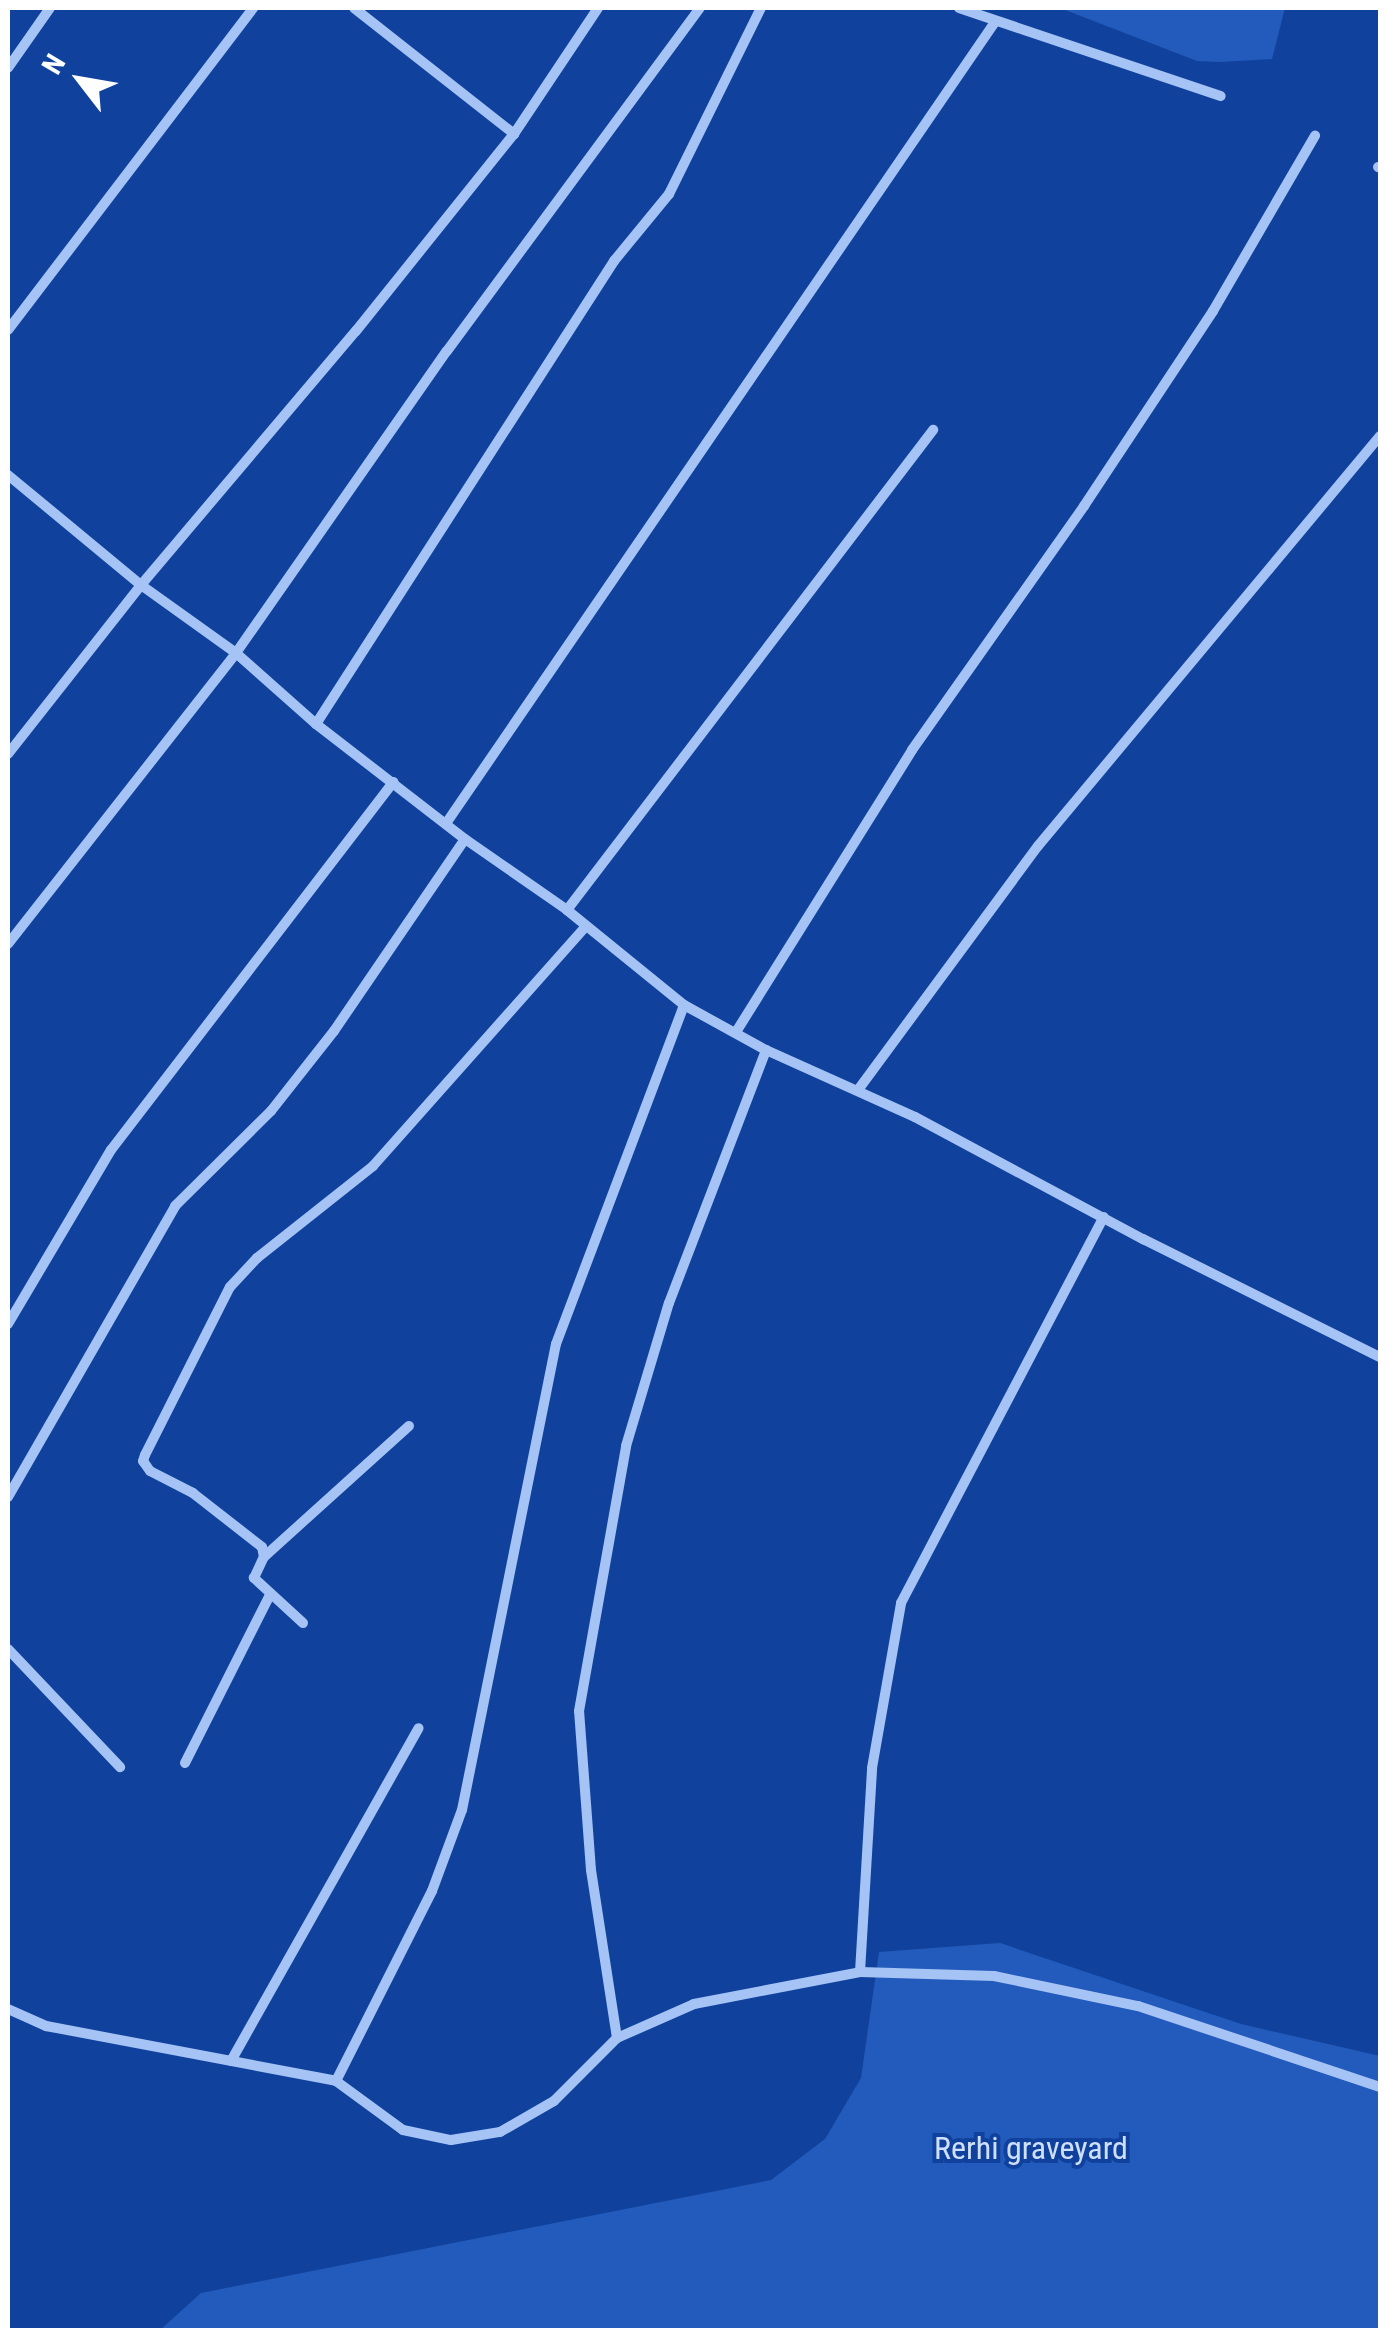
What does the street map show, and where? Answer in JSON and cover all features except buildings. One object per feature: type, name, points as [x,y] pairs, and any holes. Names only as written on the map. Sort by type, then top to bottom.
[{"type":"street","points":[[8,68],[50,8]]},
{"type":"street","points":[[8,330],[253,8]]},
{"type":"street","points":[[354,8],[514,134]]},
{"type":"street","points":[[8,754],[140,585],[356,331],[514,134],[598,8]]},
{"type":"street","points":[[8,944],[236,653],[447,351],[700,8]]},
{"type":"street","points":[[316,724],[614,261],[670,194],[761,8]]},
{"type":"street","points":[[960,8],[1221,96]]},
{"type":"street","points":[[447,822],[996,22]]},
{"type":"street","points":[[736,1032],[912,750],[1213,311],[1316,136]]},
{"type":"street","points":[[567,910],[933,430]]},
{"type":"street","points":[[858,1090],[1038,846],[1380,436]]},
{"type":"street","points":[[8,476],[140,585],[236,653],[316,724],[465,839],[567,910],[684,1005],[766,1050],[858,1090],[1380,1357]]},
{"type":"street","points":[[8,1324],[111,1150],[393,782]]},
{"type":"street","points":[[8,1497],[175,1206],[271,1112],[334,1032],[465,839]]},
{"type":"street","points":[[303,1623],[254,1578],[266,1552],[192,1493],[150,1471],[143,1461],[230,1287],[257,1258],[373,1166],[585,927]]},
{"type":"street","points":[[336,2081],[432,1891],[462,1810],[556,1344],[684,1005]]},
{"type":"street","points":[[617,2038],[591,1870],[578,1711],[626,1446],[669,1304],[766,1050]]},
{"type":"street","points":[[860,1972],[872,1768],[902,1603],[1104,1217]]},
{"type":"street","points":[[264,1557],[409,1426]]},
{"type":"street","points":[[185,1763],[270,1595]]},
{"type":"street","points":[[8,1649],[120,1766]]},
{"type":"street","points":[[231,2061],[419,1728]]},
{"type":"street","points":[[8,2008],[46,2026],[336,2081],[403,2130],[452,2140],[500,2132],[554,2100],[617,2038],[694,2004],[860,1972],[994,1976],[1138,2006],[1380,2088]]},
{"type":"green space","points":[[1060,8],[1285,8],[1272,59],[1220,62],[1197,61]]},
{"type":"green space","name":"Rerhi graveyard","points":[[1000,1943],[1241,2024],[1380,2056],[1380,2330],[160,2330],[201,2293],[771,2180],[825,2139],[861,2078],[879,1952]]}]
